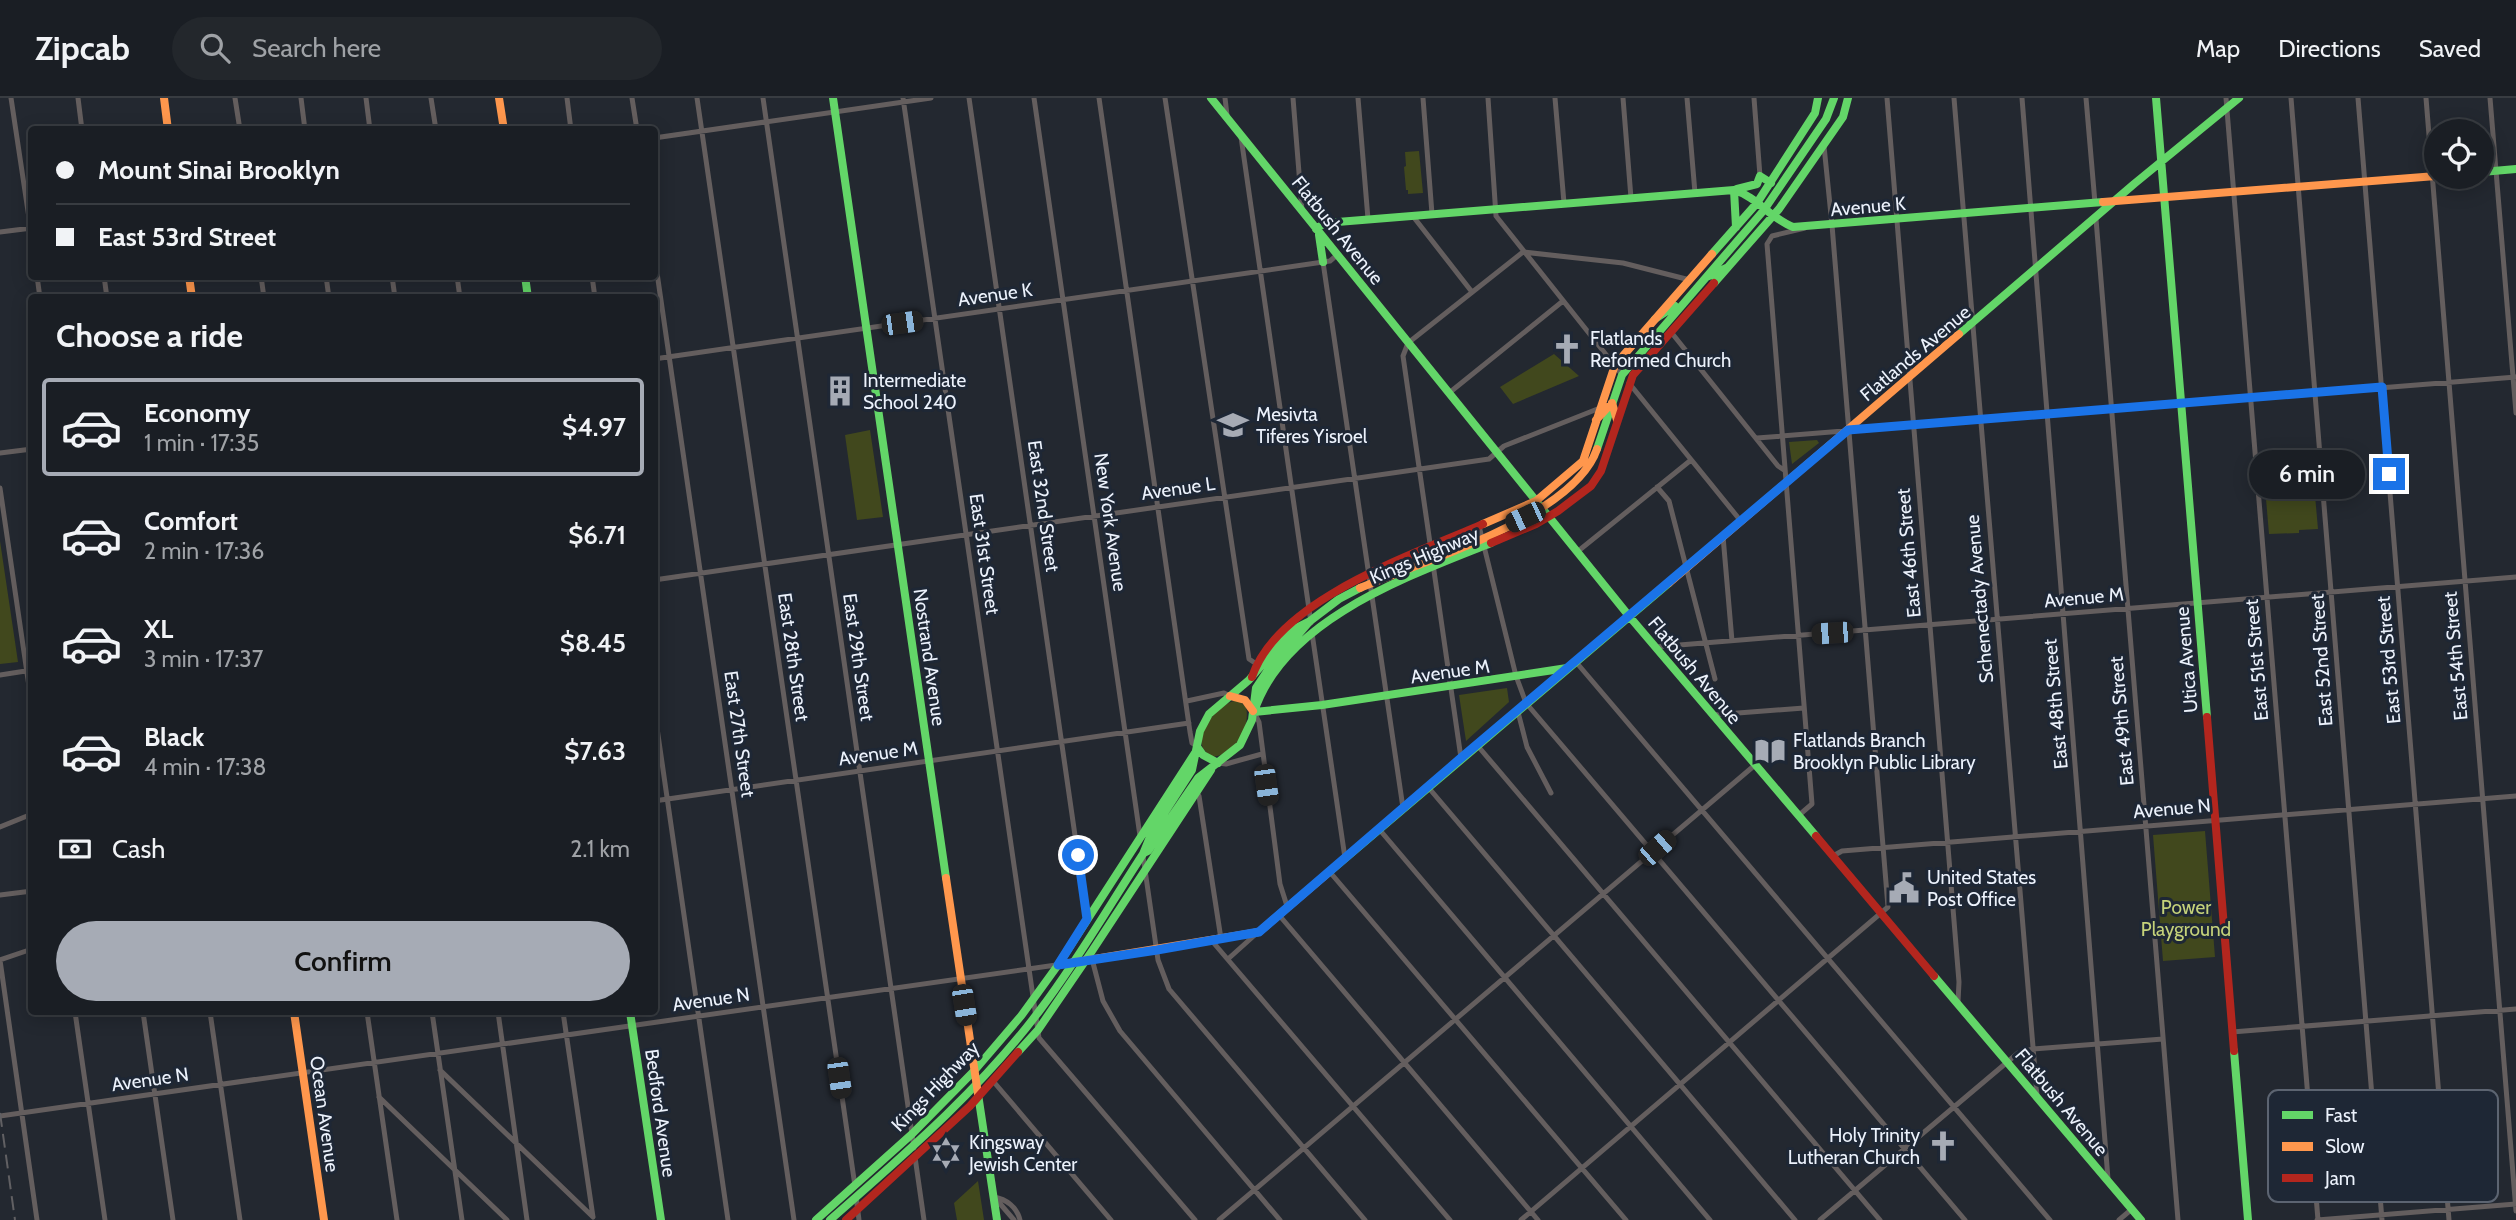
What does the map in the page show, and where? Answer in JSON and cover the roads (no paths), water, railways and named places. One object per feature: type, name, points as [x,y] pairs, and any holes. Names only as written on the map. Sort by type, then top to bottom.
[{"type":"main road","points":[[164,98],[168,126]]},
{"type":"main road","points":[[499,98],[502,126]]},
{"type":"main road","name":"Nostrand Avenue","points":[[833,98],[997,1220]]},
{"type":"main road","name":"Flatbush Avenue","points":[[1211,98],[1655,648],[2141,1220]]},
{"type":"main road","name":"Kings Highway","points":[[1255,663],[1308,608],[1348,583],[1536,501],[1576,469],[1583,461],[1615,365],[1757,202],[1815,113],[1818,98]]},
{"type":"main road","name":"Kings Highway","points":[[1143,854],[1148,851],[1204,771],[1230,755],[1242,741],[1258,697],[1278,668],[1312,633],[1371,589],[1432,557],[1542,509],[1587,473],[1622,375],[1764,210],[1826,119],[1834,98]]},
{"type":"main road","name":"Kings Highway","points":[[1254,712],[1254,694],[1260,681],[1310,621],[1341,598],[1484,547],[1549,517],[1591,486],[1601,471],[1633,375],[1772,218],[1843,117],[1849,98]]},
{"type":"main road","name":"Utica Avenue","points":[[2156,98],[2248,1220]]},
{"type":"main road","name":"Flatlands Avenue","points":[[1259,932],[2113,202],[2239,98]]},
{"type":"main road","points":[[2496,171],[2516,169]]},
{"type":"main road","points":[[1323,262],[1318,231],[1325,223],[1734,190],[1755,185],[1760,176],[1770,183]]},
{"type":"main road","name":"Avenue K","points":[[1734,190],[1742,191],[1772,218],[1793,228],[2424,177]]},
{"type":"main road","points":[[1734,190],[1736,227]]},
{"type":"main road","points":[[1704,278],[1728,267]]},
{"type":"main road","points":[[1655,319],[1683,302]]},
{"type":"main road","points":[[1596,420],[1612,403]]},
{"type":"main road","points":[[1612,403],[1617,420]]},
{"type":"main road","name":"Kings Highway","points":[[830,1220],[914,1146],[976,1084],[1037,1015],[1143,854],[1147,840],[1189,776],[1197,757],[1204,720],[1211,711],[1252,678],[1287,637],[1304,622],[1310,621]]},
{"type":"main road","points":[[1252,678],[1255,663]]},
{"type":"main road","name":"Avenue M","points":[[1254,712],[1322,705],[1567,668]]},
{"type":"main road","points":[[1230,696],[1245,700],[1254,712]]},
{"type":"main road","points":[[1198,747],[1203,755],[1218,763]]},
{"type":"main road","name":"Kings Highway","points":[[816,1220],[912,1134],[974,1071],[1034,999],[1198,747]]},
{"type":"main road","name":"Kings Highway","points":[[846,1220],[978,1098],[1038,1030],[1089,960],[1196,791],[1218,763]]},
{"type":"main road","name":"Avenue N","points":[[1070,963],[1259,932]]},
{"type":"main road","name":"Ocean Avenue","points":[[294,1015],[324,1220]]},
{"type":"main road","name":"Bedford Avenue","points":[[631,1015],[661,1220]]},
{"type":"street","points":[[11,98],[28,208]]},
{"type":"street","points":[[78,98],[82,126]]},
{"type":"street","points":[[235,98],[239,126]]},
{"type":"street","points":[[300,98],[304,126]]},
{"type":"street","points":[[366,98],[370,126]]},
{"type":"street","points":[[431,98],[435,126]]},
{"type":"street","points":[[566,98],[570,126]]},
{"type":"street","points":[[632,98],[636,126]]},
{"type":"street","name":"East 28th Street","points":[[698,98],[859,1220]]},
{"type":"street","name":"East 29th Street","points":[[763,98],[925,1220]]},
{"type":"street","points":[[658,137],[931,98]]},
{"type":"street","name":"East 32nd Street","points":[[969,98],[1087,919]]},
{"type":"street","name":"New York Avenue","points":[[1034,98],[1145,871],[1164,980],[1176,998],[1365,1220]]},
{"type":"street","points":[[1099,98],[1192,743],[1198,747]]},
{"type":"street","points":[[1165,98],[1249,659],[1255,663]]},
{"type":"street","points":[[1225,98],[1227,118]]},
{"type":"street","points":[[1293,98],[1302,212]]},
{"type":"street","points":[[1358,98],[1368,219]]},
{"type":"street","points":[[1423,98],[1432,214]]},
{"type":"street","points":[[1488,98],[1496,216],[1740,520]]},
{"type":"street","points":[[1555,98],[1564,203]]},
{"type":"street","points":[[1623,98],[1631,198]]},
{"type":"street","points":[[1687,98],[1695,192]]},
{"type":"street","points":[[1754,98],[1760,176]]},
{"type":"street","name":"East 46th Street","points":[[1887,98],[1959,982],[1958,1005]]},
{"type":"street","name":"Schenectady Avenue","points":[[1954,98],[2037,1098]]},
{"type":"street","name":"East 48th Street","points":[[2022,98],[2108,1182]]},
{"type":"street","points":[[2086,98],[2095,203]]},
{"type":"street","name":"East 51st Street","points":[[2226,98],[2307,1090]]},
{"type":"street","name":"East 52nd Street","points":[[2291,98],[2372,1090]]},
{"type":"street","name":"East 53rd Street","points":[[2358,98],[2439,1090]]},
{"type":"street","name":"East 54th Street","points":[[2426,98],[2428,119]]},
{"type":"street","points":[[2490,98],[2516,413]]},
{"type":"street","name":"East 31st Street","points":[[904,100],[1037,1015]]},
{"type":"street","points":[[1240,134],[1345,858]]},
{"type":"street","points":[[1521,1220],[1888,907],[1823,142]]},
{"type":"street","name":"East 54th Street","points":[[2435,189],[2516,1211]]},
{"type":"street","points":[[1412,215],[1472,292]]},
{"type":"street","name":"East 49th Street","points":[[2096,219],[2178,1220]]},
{"type":"street","points":[[1798,816],[1812,804],[1767,244],[1772,236],[1809,227]]},
{"type":"street","points":[[0,232],[28,228]]},
{"type":"street","points":[[1461,758],[1403,356],[1408,343],[1523,252],[1622,263],[1690,280]]},
{"type":"street","name":"Avenue K","points":[[658,358],[1330,261],[1337,255]]},
{"type":"street","points":[[1323,262],[1403,808]]},
{"type":"street","name":"East 27th Street","points":[[658,280],[794,1220]]},
{"type":"street","points":[[1449,393],[1563,301]]},
{"type":"street","points":[[1671,332],[1784,471]]},
{"type":"street","points":[[1757,438],[2514,377]]},
{"type":"street","name":"Avenue L","points":[[658,579],[1489,459],[1504,446],[1600,408]]},
{"type":"street","points":[[0,453],[28,450]]},
{"type":"street","points":[[1577,552],[1691,460]]},
{"type":"street","points":[[1657,487],[1669,501],[1715,679]]},
{"type":"street","points":[[0,488],[28,664]]},
{"type":"street","points":[[1479,526],[1516,677],[1526,703],[1965,1220]]},
{"type":"street","points":[[1723,535],[1732,641]]},
{"type":"street","name":"Avenue M","points":[[1655,648],[2516,577]]},
{"type":"street","points":[[1575,661],[2050,1220]]},
{"type":"street","points":[[0,675],[28,670]]},
{"type":"street","points":[[1187,701],[1224,693],[1230,696]]},
{"type":"street","points":[[1712,715],[1804,708]]},
{"type":"street","points":[[1517,710],[1527,747],[1551,793]]},
{"type":"street","points":[[1254,712],[1259,722],[1280,884],[1287,906]]},
{"type":"street","name":"Avenue M","points":[[658,800],[1189,723]]},
{"type":"street","points":[[658,733],[728,1220]]},
{"type":"street","points":[[1477,745],[1880,1220]]},
{"type":"street","points":[[1218,763],[1226,764],[1262,754]]},
{"type":"street","points":[[1219,1220],[1755,765]]},
{"type":"street","points":[[1428,787],[1796,1220]]},
{"type":"street","points":[[1196,791],[1199,796],[1217,940],[1228,959],[1450,1220]]},
{"type":"street","name":"Avenue N","points":[[1833,856],[1842,851],[2516,796]]},
{"type":"street","points":[[0,827],[28,816]]},
{"type":"street","points":[[1378,829],[1710,1220]]},
{"type":"street","points":[[1329,871],[1626,1220]]},
{"type":"street","points":[[0,895],[28,892]]},
{"type":"street","points":[[1279,915],[1538,1220]]},
{"type":"street","name":"Flatlands Avenue","points":[[1228,959],[1259,932]]},
{"type":"street","points":[[28,950],[0,960],[37,1220]]},
{"type":"street","points":[[1089,960],[1103,1001],[1117,1027],[1280,1220]]},
{"type":"street","name":"Avenue N","points":[[0,1116],[1070,963]]},
{"type":"street","points":[[2232,1032],[2516,1009]]},
{"type":"street","points":[[75,1015],[105,1220]]},
{"type":"street","points":[[143,1015],[173,1220]]},
{"type":"street","points":[[210,1015],[240,1220]]},
{"type":"street","points":[[367,1015],[397,1220]]},
{"type":"street","points":[[432,1015],[462,1220]]},
{"type":"street","points":[[498,1015],[527,1220]]},
{"type":"street","points":[[563,1015],[593,1219]]},
{"type":"street","points":[[1037,1015],[1039,1038],[1195,1220]]},
{"type":"street","points":[[1820,1220],[2018,1053],[2033,1049],[2163,1039]]},
{"type":"street","points":[[440,1070],[593,1219]]},
{"type":"street","points":[[993,1081],[1111,1220]]},
{"type":"street","points":[[379,1097],[507,1220]]},
{"type":"street","points":[[994,1197],[1014,1220]]},
{"type":"street","points":[[994,1197],[1005,1199],[1018,1213],[1020,1220]]},
{"type":"street","name":"East 51st Street","points":[[2316,1202],[2317,1220]]},
{"type":"street","name":"East 53rd Street","points":[[2448,1202],[2449,1220]]},
{"type":"street","points":[[2317,1220],[2382,1217],[2516,1204]]},
{"type":"street","points":[[2119,1220],[2132,1209]]},
{"type":"railway","points":[[0,1113],[15,1220]]},
{"type":"place","name":"Flatlands Reformed Church","points":[[1567,349]]},
{"type":"place","name":"Intermediate School 240","points":[[840,391]]},
{"type":"place","name":"Mesivta Tiferes Yisroel","points":[[1233,425]]},
{"type":"place","name":"Flatlands Branch Brooklyn Public Library","points":[[1770,751]]},
{"type":"place","name":"United States Post Office","points":[[1904,888]]},
{"type":"place","name":"Holy Trinity Lutheran Church","points":[[1943,1146]]},
{"type":"place","name":"Kingsway Jewish Center","points":[[946,1153]]},
{"type":"park label","name":"Power Playground","points":[[2186,918]]}]
